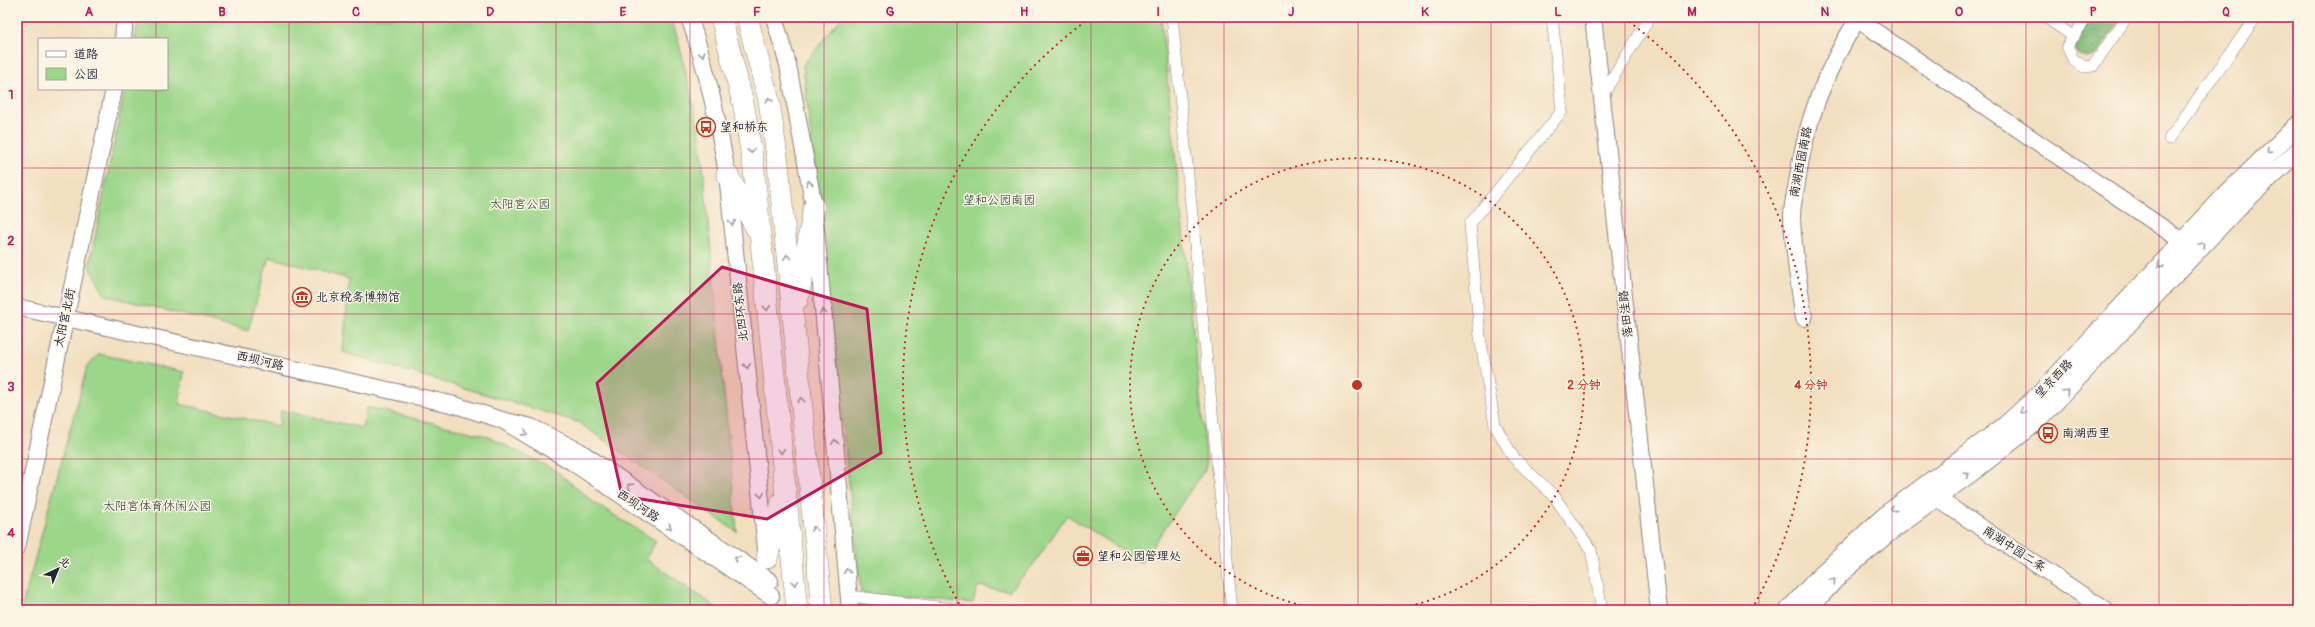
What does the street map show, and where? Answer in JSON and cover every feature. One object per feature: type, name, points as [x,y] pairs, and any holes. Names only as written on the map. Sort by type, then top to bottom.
[{"type":"highway","points":[[708,17],[744,107]]},
{"type":"highway","points":[[721,17],[744,107],[760,236],[797,610]]},
{"type":"highway","points":[[747,17],[769,101],[794,325],[822,610]]},
{"type":"highway","points":[[726,174],[760,236]]},
{"type":"highway","points":[[794,325],[814,207]]},
{"type":"highway","points":[[767,558],[785,488]]},
{"type":"main road","name":"望京西路","points":[[1807,610],[1840,574],[1888,533],[1929,492],[2041,394],[2182,241],[2298,125]]},
{"type":"main road","name":"望京西路","points":[[1789,610],[1823,573],[1887,514],[1976,469],[2037,421],[2236,209],[2298,151]]},
{"type":"street","points":[[123,38],[125,17]]},
{"type":"street","name":"北四环东路","points":[[689,17],[703,57],[718,123],[726,174],[771,596]]},
{"type":"street","points":[[774,17],[788,65],[814,207],[850,603],[961,610]]},
{"type":"street","points":[[1172,17],[1232,610]]},
{"type":"street","points":[[1552,17],[1562,111],[1470,224],[1480,337],[1495,425],[1513,457],[1554,496],[1592,550],[1602,610]]},
{"type":"street","name":"落田洼路","points":[[1593,17],[1659,610]]},
{"type":"street","points":[[1602,96],[1650,17]]},
{"type":"street","points":[[2045,17],[2074,37]]},
{"type":"street","points":[[2087,17],[2067,46],[2073,59],[2084,67],[2093,66],[2127,17]]},
{"type":"street","points":[[2169,139],[2256,17]]},
{"type":"street","points":[[1858,18],[2182,241]]},
{"type":"street","name":"南湖西园南路","points":[[1804,318],[1796,267],[1792,215],[1800,160],[1810,117],[1831,65],[1858,18]]},
{"type":"street","name":"太阳宫北街","points":[[17,547],[114,90]]},
{"type":"street","name":"西坝河路","points":[[17,308],[455,405],[502,420],[531,427],[579,451],[771,596]]},
{"type":"street","name":"南湖中园二条","points":[[1929,492],[2105,610]]},
{"type":"highlighted area","points":[[722,267],[867,309],[881,453],[767,519],[622,496],[597,383]]},
{"type":"green space","name":"太阳宫公园","points":[[139,17],[670,17],[678,39],[700,134],[737,532],[578,422],[343,352],[349,279],[269,257],[248,331],[105,295],[89,267],[125,90],[168,90],[168,38],[135,38]]},
{"type":"green space","name":"望和公园南园","points":[[842,17],[1161,17],[1207,466],[1141,563],[1067,515],[1033,565],[1009,591],[978,586],[973,603],[861,593],[803,65]]},
{"type":"green space","points":[[2089,17],[2122,17],[2097,55],[2087,58],[2077,54],[2073,46]]},
{"type":"green space","name":"太阳宫体育休闲公园","points":[[99,354],[184,372],[179,404],[279,426],[281,410],[362,428],[367,407],[487,436],[556,471],[593,502],[656,541],[646,559],[720,610],[21,610],[87,367]]},
{"type":"green space","points":[[859,602],[919,610],[860,610]]},
{"type":"place","name":"望和桥东","points":[[706,127]]},
{"type":"place","name":"北京税务博物馆","points":[[302,297]]},
{"type":"place","name":"南湖西里","points":[[2048,433]]},
{"type":"place","name":"望和公园管理处","points":[[1083,556]]}]
